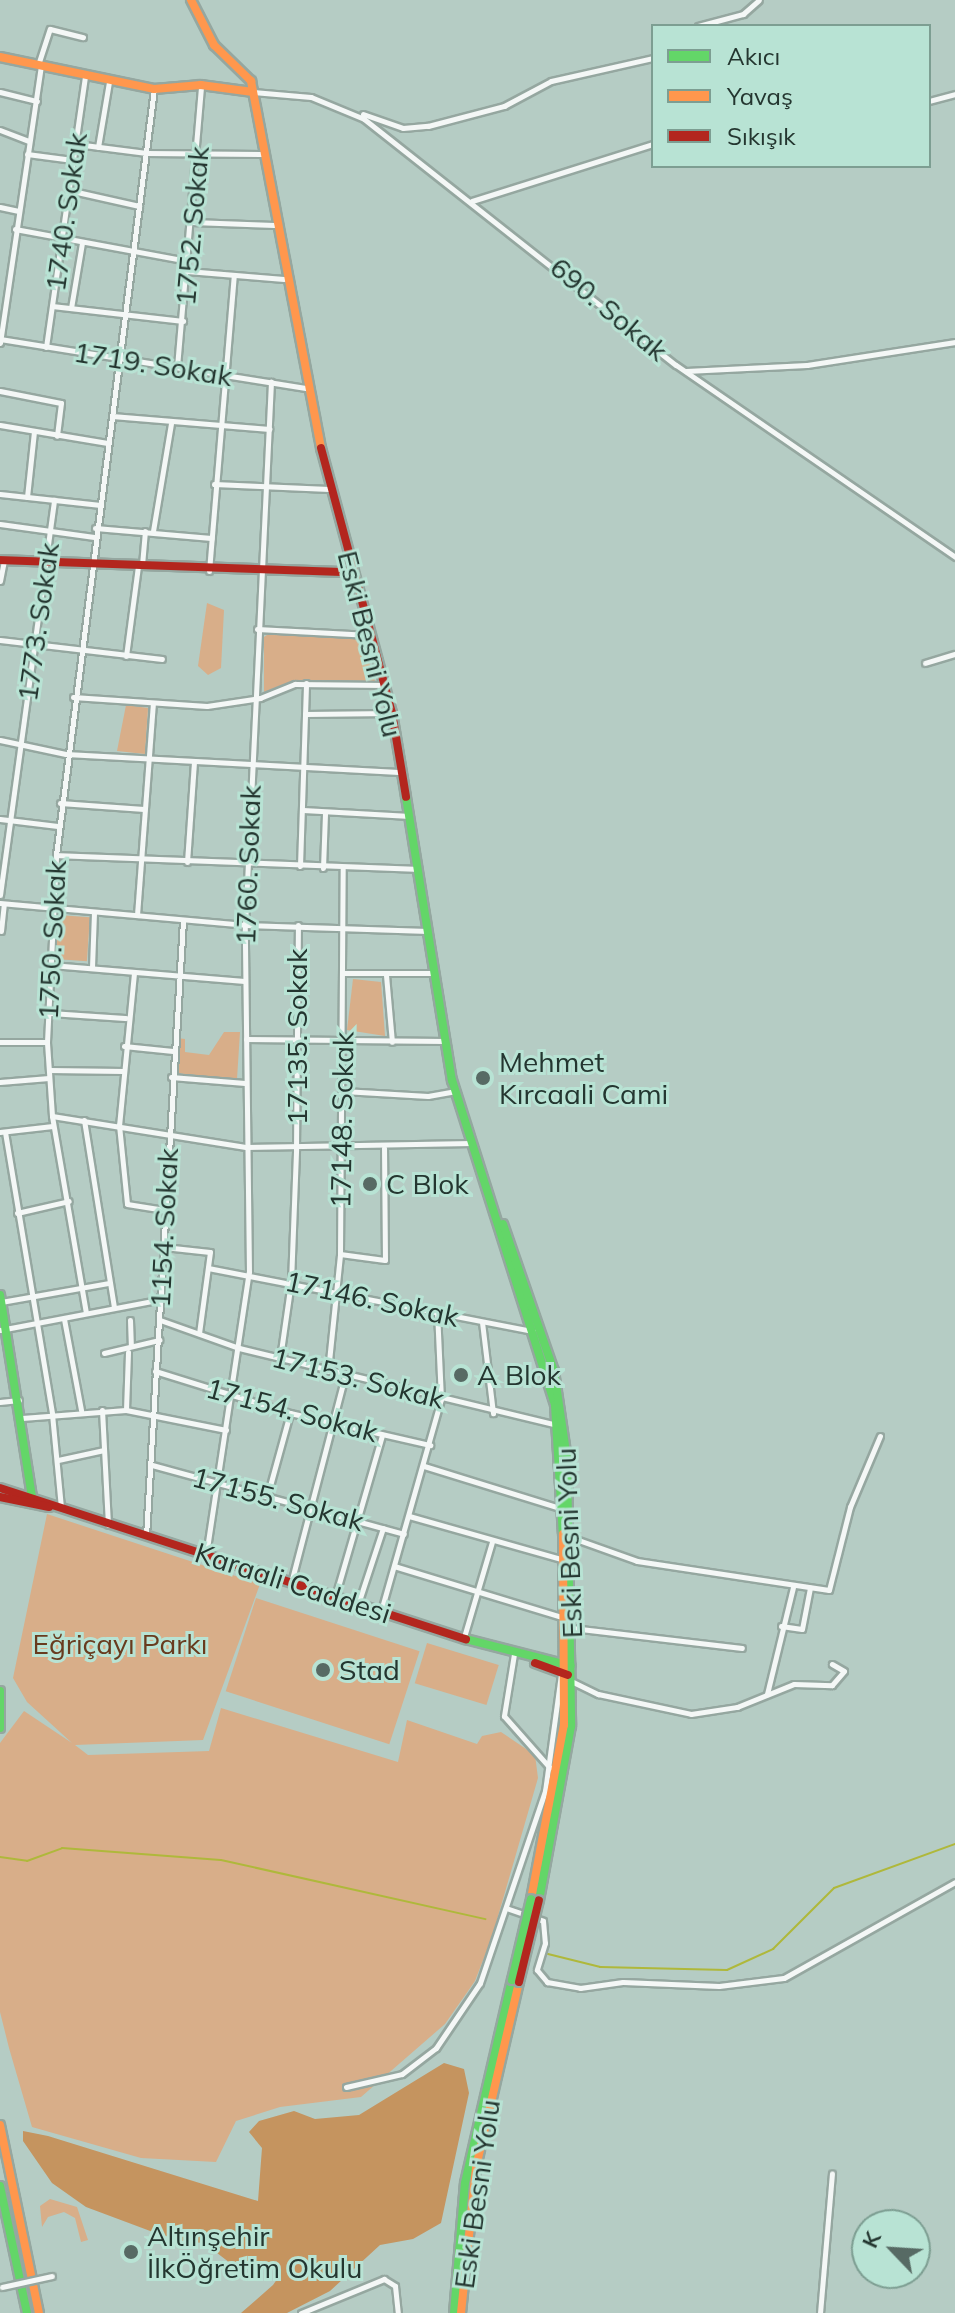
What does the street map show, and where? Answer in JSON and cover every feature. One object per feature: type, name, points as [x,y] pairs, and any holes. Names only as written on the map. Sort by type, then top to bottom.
[{"type":"main road","points":[[191,0],[214,45],[245,75],[253,92]]},
{"type":"main road","points":[[0,57],[154,89],[201,85],[253,92]]},
{"type":"main road","name":"Eski Besni Yolu","points":[[253,92],[284,279],[329,489],[392,713],[399,772],[410,816],[455,1091],[535,1331],[558,1425],[564,1509],[569,1751],[465,2183],[454,2313]]},
{"type":"main road","points":[[2,560],[259,573],[352,572]]},
{"type":"main road","name":"Eski Besni Yolu","points":[[490,1195],[557,1384],[570,1537],[572,1628],[568,1673]]},
{"type":"main road","points":[[1,1298],[32,1498]]},
{"type":"main road","name":"Karaali Caddesi","points":[[0,1488],[108,1526],[464,1637],[568,1673]]},
{"type":"main road","name":"Karaali Caddesi","points":[[0,1497],[61,1508]]},
{"type":"main road","points":[[0,1691],[0,1728]]},
{"type":"main road","name":"Eski Besni Yolu","points":[[461,2313],[473,2184],[516,1981]]},
{"type":"main road","points":[[0,2125],[42,2313]]},
{"type":"main road","points":[[0,2186],[24,2313]]},
{"type":"street","points":[[705,24],[749,12],[759,0]]},
{"type":"street","points":[[0,341],[37,101],[39,65],[50,29],[83,37]]},
{"type":"street","points":[[346,109],[403,128],[428,126],[504,106],[551,81],[651,58]]},
{"type":"street","name":"1740. Sokak","points":[[46,347],[85,76]]},
{"type":"street","points":[[98,147],[109,82]]},
{"type":"street","name":"1752. Sokak","points":[[177,367],[200,152],[201,85]]},
{"type":"street","name":"1750. Sokak","points":[[86,1313],[69,1201],[53,1126],[49,1078],[47,1042],[56,855],[79,650],[154,89]]},
{"type":"street","points":[[0,92],[37,101]]},
{"type":"street","name":"690. Sokak","points":[[253,92],[297,94],[346,109],[471,202],[685,371],[955,557]]},
{"type":"street","points":[[931,100],[955,94]]},
{"type":"street","points":[[0,130],[29,141]]},
{"type":"street","points":[[76,144],[146,153],[261,154]]},
{"type":"street","points":[[471,202],[651,145]]},
{"type":"street","points":[[27,154],[73,160]]},
{"type":"street","points":[[68,190],[139,206]]},
{"type":"street","points":[[0,207],[19,211]]},
{"type":"street","points":[[192,222],[274,225]]},
{"type":"street","points":[[15,229],[188,261]]},
{"type":"street","points":[[71,308],[82,243]]},
{"type":"street","points":[[0,268],[10,269]]},
{"type":"street","points":[[187,271],[284,279]]},
{"type":"street","points":[[209,571],[234,276]]},
{"type":"street","points":[[52,306],[183,321]]},
{"type":"street","name":"1719. Sokak","points":[[0,341],[307,388]]},
{"type":"street","points":[[685,371],[807,365],[955,342]]},
{"type":"street","name":"1760. Sokak","points":[[206,1555],[221,1482],[249,1272],[245,925],[259,573],[271,382]]},
{"type":"street","points":[[0,391],[61,403],[57,436]]},
{"type":"street","points":[[112,416],[171,424],[269,429]]},
{"type":"street","points":[[153,531],[171,424]]},
{"type":"street","points":[[0,425],[107,443]]},
{"type":"street","points":[[27,497],[34,431]]},
{"type":"street","points":[[214,484],[329,489]]},
{"type":"street","points":[[0,494],[100,505]]},
{"type":"street","name":"1773. Sokak","points":[[0,895],[54,500]]},
{"type":"street","points":[[0,524],[50,534],[94,537]]},
{"type":"street","points":[[95,528],[212,538]]},
{"type":"street","points":[[126,656],[145,531]]},
{"type":"street","points":[[0,581],[2,560]]},
{"type":"street","points":[[257,629],[370,635]]},
{"type":"street","points":[[0,640],[162,659]]},
{"type":"street","points":[[925,663],[955,654]]},
{"type":"street","points":[[300,866],[306,683]]},
{"type":"street","points":[[73,697],[153,704],[253,699],[306,683],[385,685]]},
{"type":"street","points":[[137,915],[153,704]]},
{"type":"street","points":[[305,714],[392,713]]},
{"type":"street","points":[[0,740],[66,754],[399,772]]},
{"type":"street","points":[[187,862],[194,762]]},
{"type":"street","points":[[60,803],[144,809]]},
{"type":"street","points":[[303,810],[410,816]]},
{"type":"street","points":[[323,868],[325,812]]},
{"type":"street","points":[[0,819],[58,826]]},
{"type":"street","points":[[56,855],[343,869],[419,869]]},
{"type":"street","name":"17148. Sokak","points":[[328,1371],[340,1254],[343,869]]},
{"type":"street","points":[[1,931],[2,904],[245,925],[428,931]]},
{"type":"street","points":[[92,967],[94,912]]},
{"type":"street","name":"1154. Sokak","points":[[146,1536],[162,1299],[171,1077],[183,920]]},
{"type":"street","name":"17135. Sokak","points":[[280,1358],[291,1282],[298,925]]},
{"type":"street","points":[[51,965],[244,981]]},
{"type":"street","points":[[134,973],[126,1018],[119,1125],[127,1204],[165,1210]]},
{"type":"street","points":[[343,973],[434,973]]},
{"type":"street","points":[[386,975],[392,1042]]},
{"type":"street","points":[[49,1013],[126,1018]]},
{"type":"street","points":[[246,1039],[445,1041]]},
{"type":"street","points":[[0,1042],[47,1042]]},
{"type":"street","points":[[124,1046],[173,1051]]},
{"type":"street","points":[[49,1070],[123,1071]]},
{"type":"street","points":[[171,1077],[245,1083]]},
{"type":"street","points":[[0,1082],[49,1078]]},
{"type":"street","points":[[343,1091],[428,1096],[455,1091]]},
{"type":"street","points":[[52,1116],[246,1147],[296,1149],[473,1143]]},
{"type":"street","points":[[84,1120],[114,1308]]},
{"type":"street","points":[[53,1126],[2,1132],[52,1414],[61,1508]]},
{"type":"street","points":[[340,1254],[385,1260],[384,1147]]},
{"type":"street","points":[[17,1213],[69,1201]]},
{"type":"street","points":[[164,1247],[210,1252],[199,1333]]},
{"type":"street","name":"17146. Sokak","points":[[208,1268],[249,1272],[535,1331]]},
{"type":"street","points":[[1,1298],[109,1283]]},
{"type":"street","points":[[4,1330],[162,1299]]},
{"type":"street","points":[[381,1611],[441,1399],[437,1311]]},
{"type":"street","points":[[64,1319],[81,1410]]},
{"type":"street","points":[[126,1410],[130,1320]]},
{"type":"street","name":"17153. Sokak","points":[[160,1320],[239,1348],[493,1413],[558,1425]]},
{"type":"street","points":[[482,1322],[493,1413]]},
{"type":"street","points":[[131,1345],[159,1340]]},
{"type":"street","points":[[104,1353],[128,1352]]},
{"type":"street","name":"17154. Sokak","points":[[155,1371],[290,1413],[430,1445]]},
{"type":"street","points":[[291,1583],[336,1424],[345,1375]]},
{"type":"street","points":[[0,1402],[19,1400]]},
{"type":"street","points":[[22,1418],[81,1410],[126,1410],[154,1413],[226,1430]]},
{"type":"street","points":[[102,1410],[108,1526]]},
{"type":"street","points":[[268,1493],[290,1413]]},
{"type":"street","points":[[335,1597],[382,1435]]},
{"type":"street","points":[[570,1537],[637,1561],[759,1576],[793,1587],[829,1590],[850,1507],[880,1436]]},
{"type":"street","points":[[58,1460],[104,1450]]},
{"type":"street","name":"17155. Sokak","points":[[152,1465],[268,1493],[404,1534]]},
{"type":"street","points":[[424,1466],[564,1509]]},
{"type":"street","points":[[409,1516],[492,1542],[565,1560]]},
{"type":"street","points":[[358,1604],[383,1528]]},
{"type":"street","points":[[464,1637],[492,1542]]},
{"type":"street","points":[[394,1566],[566,1618]]},
{"type":"street","points":[[766,1695],[793,1587]]},
{"type":"street","points":[[781,1626],[802,1629],[810,1588]]},
{"type":"street","points":[[572,1628],[742,1648]]},
{"type":"street","points":[[514,1654],[504,1716],[550,1769]]},
{"type":"street","points":[[346,2087],[402,2074],[436,2048],[480,1983],[550,1769],[568,1673],[598,1694],[691,1714],[766,1695],[794,1684],[832,1685],[844,1671],[832,1664]]},
{"type":"street","points":[[506,1908],[543,1921],[545,1943],[537,1970],[547,1982],[580,1988],[623,1982],[719,1986],[784,1978],[955,1882]]},
{"type":"street","points":[[820,2313],[832,2174]]},
{"type":"street","points":[[1,2288],[52,2276]]},
{"type":"street","points":[[301,2313],[384,2279],[395,2286],[398,2313]]},
{"type":"green space","points":[[207,603],[224,610],[221,668],[208,675],[198,666]]},
{"type":"green space","points":[[270,633],[361,637],[375,681],[295,680],[264,692],[264,637]]},
{"type":"green space","points":[[126,705],[148,708],[145,754],[117,751]]},
{"type":"green space","points":[[58,915],[90,917],[87,961],[55,959]]},
{"type":"green space","points":[[353,979],[381,982],[385,1036],[347,1030]]},
{"type":"green space","points":[[224,1032],[240,1032],[237,1079],[175,1073],[177,1038],[185,1039],[185,1052],[209,1055]]},
{"type":"green space","name":"Eğriçayı Parkı","points":[[47,1514],[260,1584],[203,1740],[75,1745],[88,1755],[209,1751],[221,1708],[398,1762],[407,1720],[477,1744],[482,1736],[501,1732],[535,1755],[538,1778],[492,1937],[475,1981],[445,2024],[361,2097],[280,2107],[236,2121],[216,2162],[141,2158],[32,2127],[9,2048],[0,2012],[0,1743],[24,1711],[72,1743],[27,1702],[13,1678]]},
{"type":"green space","name":"Stad","points":[[256,1598],[420,1651],[389,1744],[226,1691]]},
{"type":"green space","points":[[427,1643],[499,1665],[486,1705],[415,1683]]},
{"type":"green space","points":[[50,2199],[77,2207],[88,2240],[81,2242],[75,2218],[64,2212],[48,2217],[42,2227],[40,2206]]},
{"type":"shaded area","points":[[444,2063],[464,2069],[469,2093],[441,2223],[413,2239],[380,2245],[330,2291],[287,2313],[241,2313],[273,2285],[280,2275],[274,2267],[234,2266],[204,2243],[177,2241],[86,2207],[52,2183],[23,2141],[23,2131],[48,2136],[258,2201],[262,2148],[249,2132],[259,2121],[294,2111],[315,2119],[359,2115]]},
{"type":"waterway","points":[[548,1954],[600,1967],[727,1970],[773,1949],[834,1888],[955,1844]]},
{"type":"waterway","points":[[0,1857],[27,1861],[62,1848],[221,1860],[485,1919]]},
{"type":"traffic: fast","points":[[406,797],[452,1080],[555,1405],[563,1534]]},
{"type":"traffic: fast","points":[[503,1224],[554,1371],[567,1459],[571,1726],[539,1900]]},
{"type":"traffic: fast","points":[[0,1295],[32,1498]]},
{"type":"traffic: fast","points":[[466,1639],[571,1666]]},
{"type":"traffic: fast","points":[[0,1691],[0,1728]]},
{"type":"traffic: fast","points":[[512,1980],[531,1899]]},
{"type":"traffic: fast","points":[[454,2313],[465,2183],[512,1980]]},
{"type":"traffic: fast","points":[[0,2186],[27,2313]]},
{"type":"traffic: slow","points":[[191,0],[214,45],[251,81],[321,448]]},
{"type":"traffic: slow","points":[[0,57],[154,89],[201,85],[253,92]]},
{"type":"traffic: slow","points":[[531,1899],[564,1725],[563,1534]]},
{"type":"traffic: slow","points":[[461,2313],[476,2167],[519,1982]]},
{"type":"traffic: slow","points":[[0,2125],[39,2313]]},
{"type":"traffic: jam","points":[[321,448],[392,713],[406,797]]},
{"type":"traffic: jam","points":[[0,560],[352,572]]},
{"type":"traffic: jam","points":[[0,1488],[466,1639]]},
{"type":"traffic: jam","points":[[0,1497],[49,1507]]},
{"type":"traffic: jam","points":[[535,1663],[568,1675]]},
{"type":"traffic: jam","points":[[519,1982],[539,1900]]},
{"type":"place","name":"Mehmet Kırcaali Cami","points":[[483,1078]]},
{"type":"place","name":"C Blok","points":[[370,1184]]},
{"type":"place","name":"A Blok","points":[[461,1375]]},
{"type":"place","name":"Stad","points":[[323,1670]]},
{"type":"place","name":"Altınşehir İlkÖğretim Okulu","points":[[131,2252]]}]
